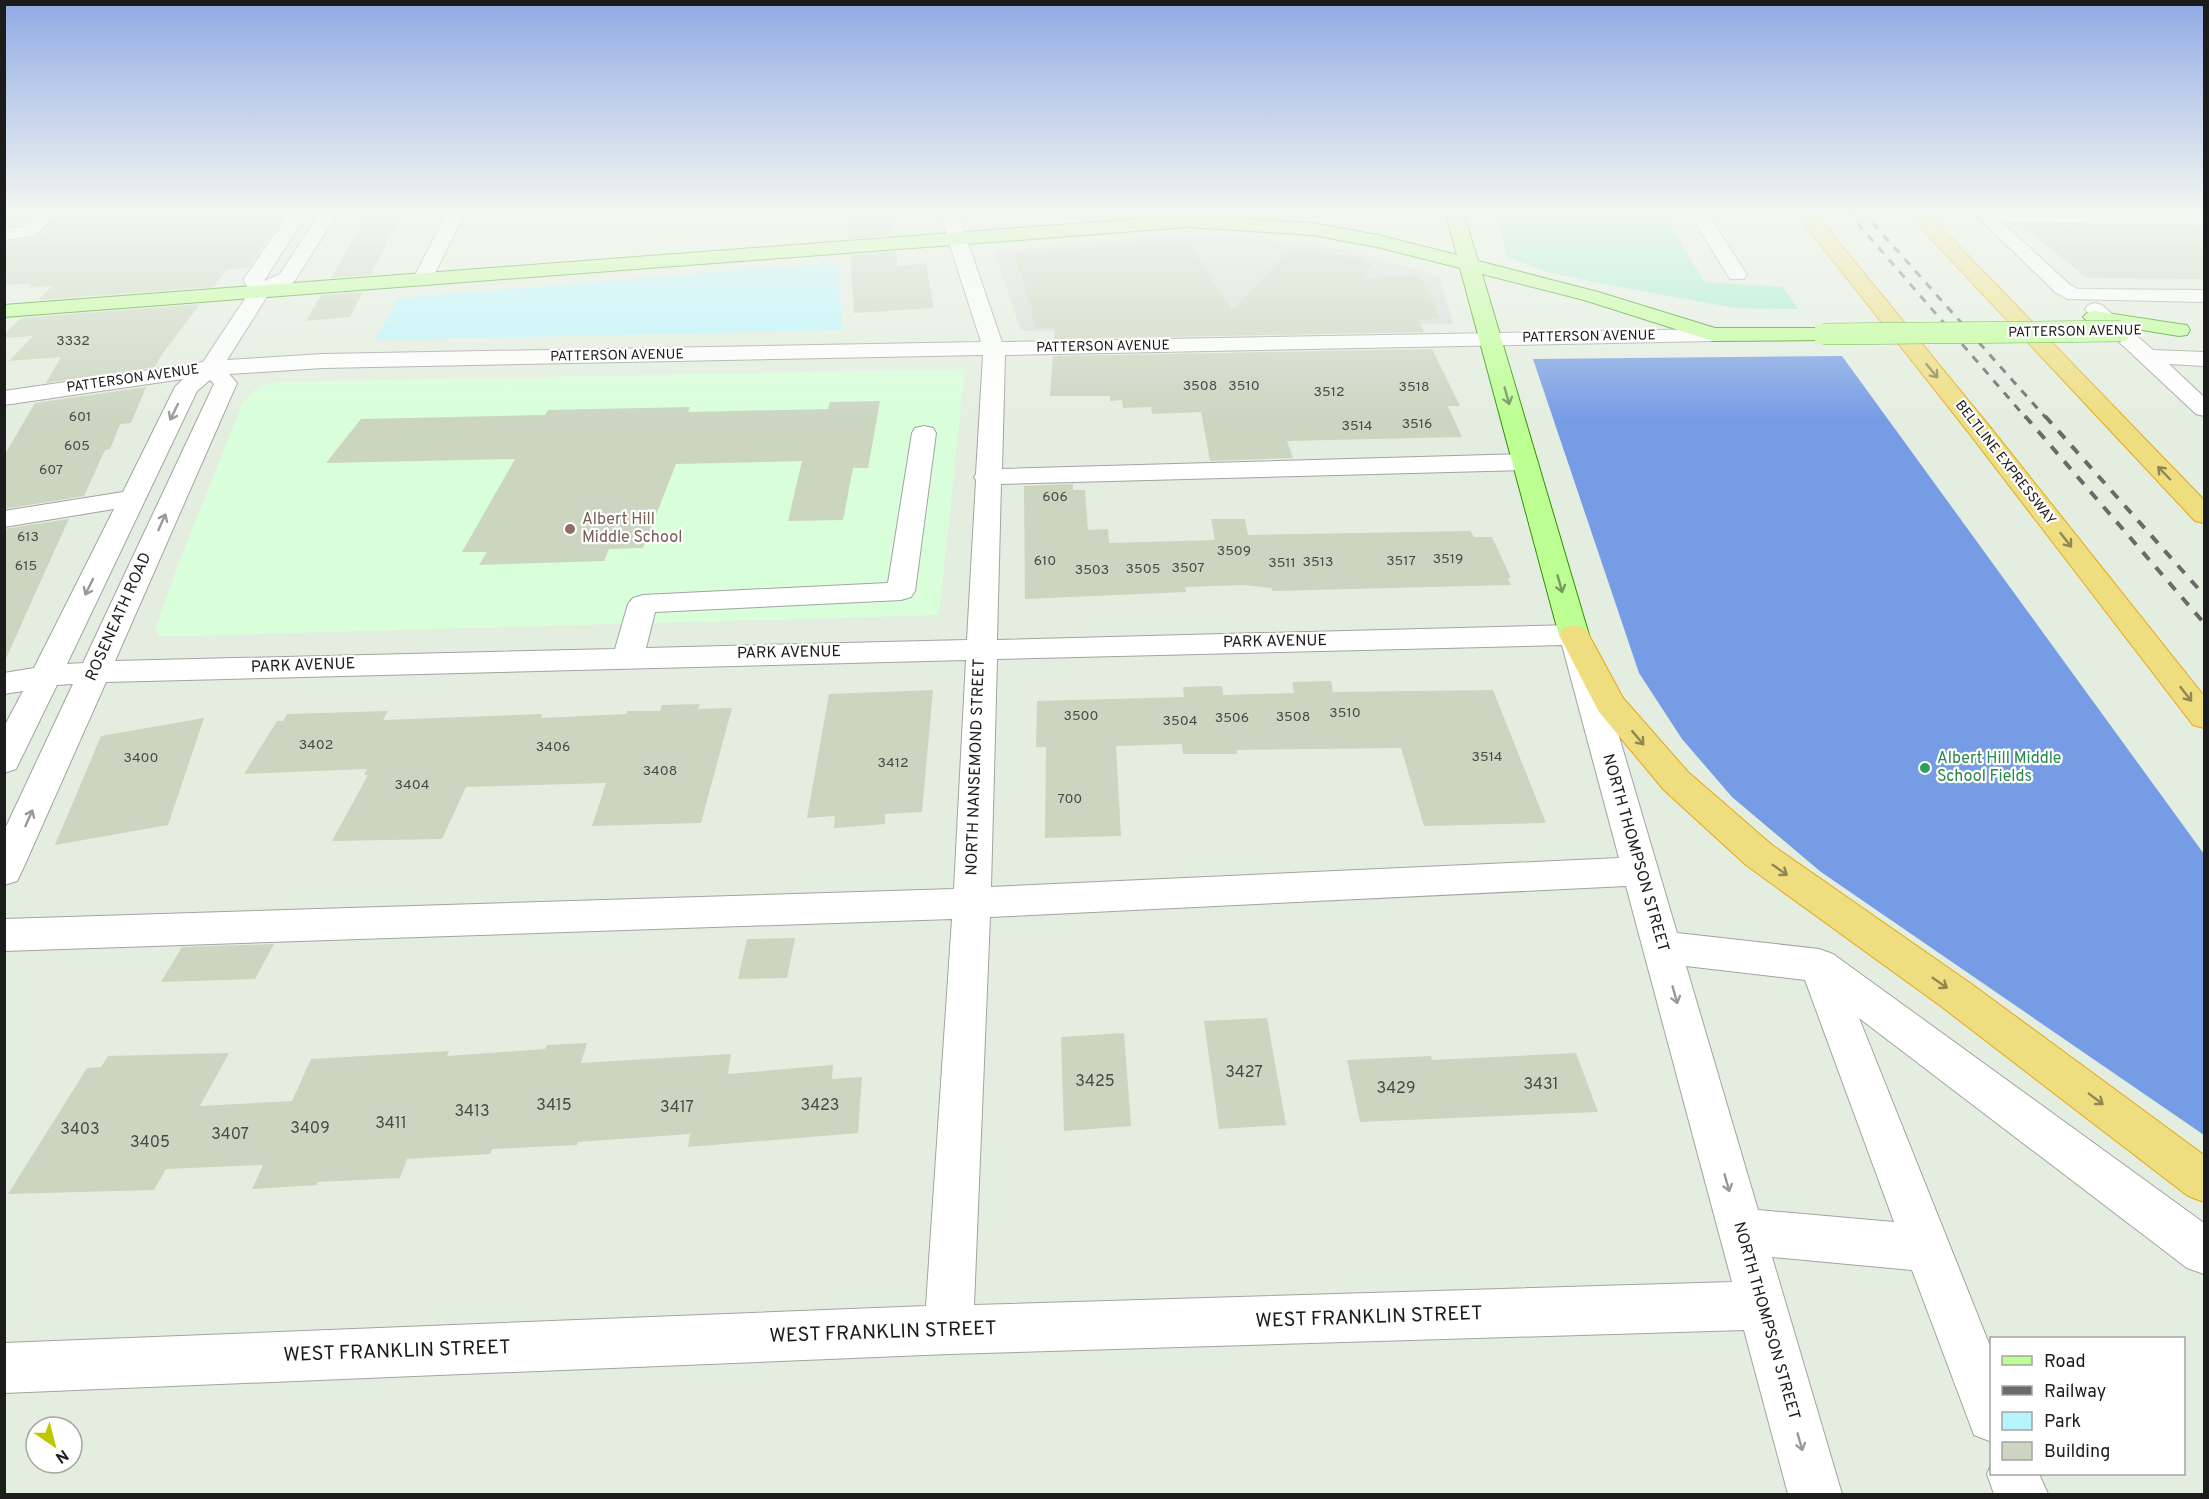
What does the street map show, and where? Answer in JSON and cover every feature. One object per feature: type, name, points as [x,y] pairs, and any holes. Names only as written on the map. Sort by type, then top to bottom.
[{"type":"highway","name":"BELTLINE EXPRESSWAY","points":[[1860,281],[1982,432],[2205,717]]},
{"type":"highway","points":[[1981,281],[2205,515]]},
{"type":"highway","points":[[1574,635],[1610,704],[1676,782],[1759,855],[1956,995],[2205,1181]]},
{"type":"main road","points":[[4,311],[396,281]]},
{"type":"main road","name":"NORTH THOMPSON STREET","points":[[1473,281],[1574,635]]},
{"type":"main road","points":[[1531,281],[1713,335]]},
{"type":"main road","points":[[1620,306],[1819,328],[2107,322]]},
{"type":"main road","name":"PATTERSON AVENUE","points":[[1713,335],[1819,328],[2107,322],[2188,330]]},
{"type":"street","points":[[255,281],[260,291]]},
{"type":"street","points":[[4,761],[187,387],[211,368],[260,291],[281,281]]},
{"type":"street","name":"NORTH NANSEMOND STREET","points":[[949,1330],[972,903],[987,477],[994,349],[971,281]]},
{"type":"street","points":[[2054,281],[2149,357],[2205,409]]},
{"type":"street","points":[[2074,295],[2205,296]]},
{"type":"street","name":"PATTERSON AVENUE","points":[[4,398],[211,368],[324,361],[1713,335]]},
{"type":"street","points":[[2149,357],[2205,359]]},
{"type":"street","name":"ROSENEATH ROAD","points":[[4,871],[226,383],[211,368]]},
{"type":"street","points":[[628,657],[643,604],[901,591],[924,433]]},
{"type":"street","points":[[987,477],[1526,462]]},
{"type":"street","points":[[4,519],[133,498]]},
{"type":"street","name":"PARK AVENUE","points":[[4,684],[46,676],[95,672],[981,648],[1574,635]]},
{"type":"street","name":"NORTH THOMPSON STREET","points":[[1574,635],[1815,1494]]},
{"type":"street","points":[[4,935],[972,903],[1640,872]]},
{"type":"street","points":[[1661,947],[1819,965],[2205,1251]]},
{"type":"street","points":[[1819,965],[1990,1412]]},
{"type":"street","points":[[1741,1231],[1927,1248]]},
{"type":"street","name":"WEST FRANKLIN STREET","points":[[4,1368],[949,1330],[1762,1305]]},
{"type":"street","points":[[2014,1475],[2021,1494]]},
{"type":"shaded area","points":[[1004,281],[1440,281],[1453,324],[1021,331]]},
{"type":"shaded area","points":[[1589,281],[1704,281],[1783,287],[1798,309],[1736,308]]},
{"type":"shaded area","name":"Albert Hill Middle School Fields","points":[[1842,356],[2204,854],[2204,1135],[1821,872],[1732,797],[1682,739],[1639,673],[1533,359]]},
{"type":"shaded area","name":"Albert Hill Middle School","points":[[965,369],[939,615],[185,636],[160,636],[155,630],[181,557],[242,404],[253,391],[264,385],[277,382]]},
{"type":"green space","points":[[606,281],[839,281],[842,330],[376,340],[398,298]]},
{"type":"building","points":[[4,281],[218,281],[213,287],[38,300],[52,286],[28,288],[32,284],[4,285]]},
{"type":"building","points":[[852,281],[929,281],[934,308],[854,313]]},
{"type":"building","points":[[1024,281],[1213,281],[1232,311],[1261,281],[1423,281],[1440,319],[1418,320],[1424,332],[1054,339],[1055,328],[1035,328],[1035,319],[1032,320],[1032,305],[1028,306],[1027,289]]},
{"type":"building","points":[[363,292],[350,317],[306,321],[321,295]]},
{"type":"building","points":[[200,304],[155,367],[46,383],[61,357],[9,361],[33,336],[4,338],[4,335],[21,318]]},
{"type":"building","points":[[1432,349],[1460,406],[1448,406],[1462,437],[1287,441],[1293,458],[1210,461],[1201,412],[1152,414],[1151,407],[1123,408],[1122,400],[1110,401],[1110,396],[1050,396],[1053,356]]},
{"type":"building","points":[[146,387],[131,423],[120,424],[110,449],[105,450],[84,496],[4,509],[4,456],[35,403]]},
{"type":"building","name":"Albert Hill Middle School","points":[[880,401],[868,468],[853,468],[843,520],[788,521],[802,461],[676,464],[643,548],[609,549],[604,561],[479,565],[487,552],[462,552],[515,459],[326,463],[361,419],[545,415],[548,410],[690,407],[688,412],[828,409],[830,402]]},
{"type":"building","points":[[1073,484],[1073,490],[1085,490],[1088,530],[1108,529],[1109,543],[1215,540],[1211,519],[1245,519],[1248,535],[1470,531],[1474,537],[1492,537],[1511,578],[1508,578],[1511,585],[1272,591],[1272,588],[1243,585],[1185,587],[1186,592],[1025,599],[1024,486]]},
{"type":"building","points":[[69,519],[42,578],[4,663],[4,529]]},
{"type":"building","points":[[1331,681],[1333,692],[1493,690],[1546,823],[1424,826],[1401,748],[1237,750],[1237,754],[1183,754],[1182,744],[1116,746],[1121,836],[1045,838],[1046,747],[1036,747],[1037,701],[1184,697],[1183,687],[1222,686],[1223,695],[1294,693],[1292,682]]},
{"type":"building","points":[[933,690],[922,812],[885,814],[885,824],[834,828],[835,816],[807,818],[829,694]]},
{"type":"building","points":[[700,704],[698,709],[732,708],[701,823],[592,826],[606,783],[466,787],[442,839],[332,841],[368,775],[364,775],[367,769],[244,774],[277,721],[283,721],[287,714],[388,711],[383,720],[542,714],[541,718],[626,714],[627,711],[660,711],[662,705]]},
{"type":"building","points":[[204,718],[168,825],[55,845],[101,736]]},
{"type":"building","points":[[795,938],[787,978],[738,979],[747,939]]},
{"type":"building","points":[[274,944],[255,979],[161,982],[182,947]]},
{"type":"building","points":[[1267,1018],[1286,1125],[1219,1129],[1204,1021]]},
{"type":"building","points":[[1124,1033],[1131,1126],[1064,1131],[1061,1037]]},
{"type":"building","points":[[587,1043],[581,1063],[731,1054],[728,1074],[833,1065],[832,1079],[862,1077],[858,1133],[688,1147],[690,1134],[578,1142],[577,1145],[492,1149],[490,1154],[407,1159],[400,1178],[318,1182],[317,1185],[252,1189],[263,1165],[166,1169],[154,1190],[8,1194],[87,1068],[101,1067],[108,1056],[229,1053],[200,1106],[292,1101],[311,1059],[449,1051],[447,1056],[545,1049],[547,1045]]},
{"type":"building","points":[[1576,1053],[1598,1112],[1360,1122],[1347,1060],[1431,1056],[1432,1060]]},
{"type":"railway","points":[[1907,281],[2026,418]]},
{"type":"railway","points":[[1924,281],[2046,418]]},
{"type":"railway","points":[[2025,416],[2204,623]]},
{"type":"railway","points":[[2045,416],[2204,595]]},
{"type":"place","name":"Albert Hill Middle School","points":[[570,529]]},
{"type":"place","name":"Albert Hill Middle School Fields","points":[[1925,768]]}]
